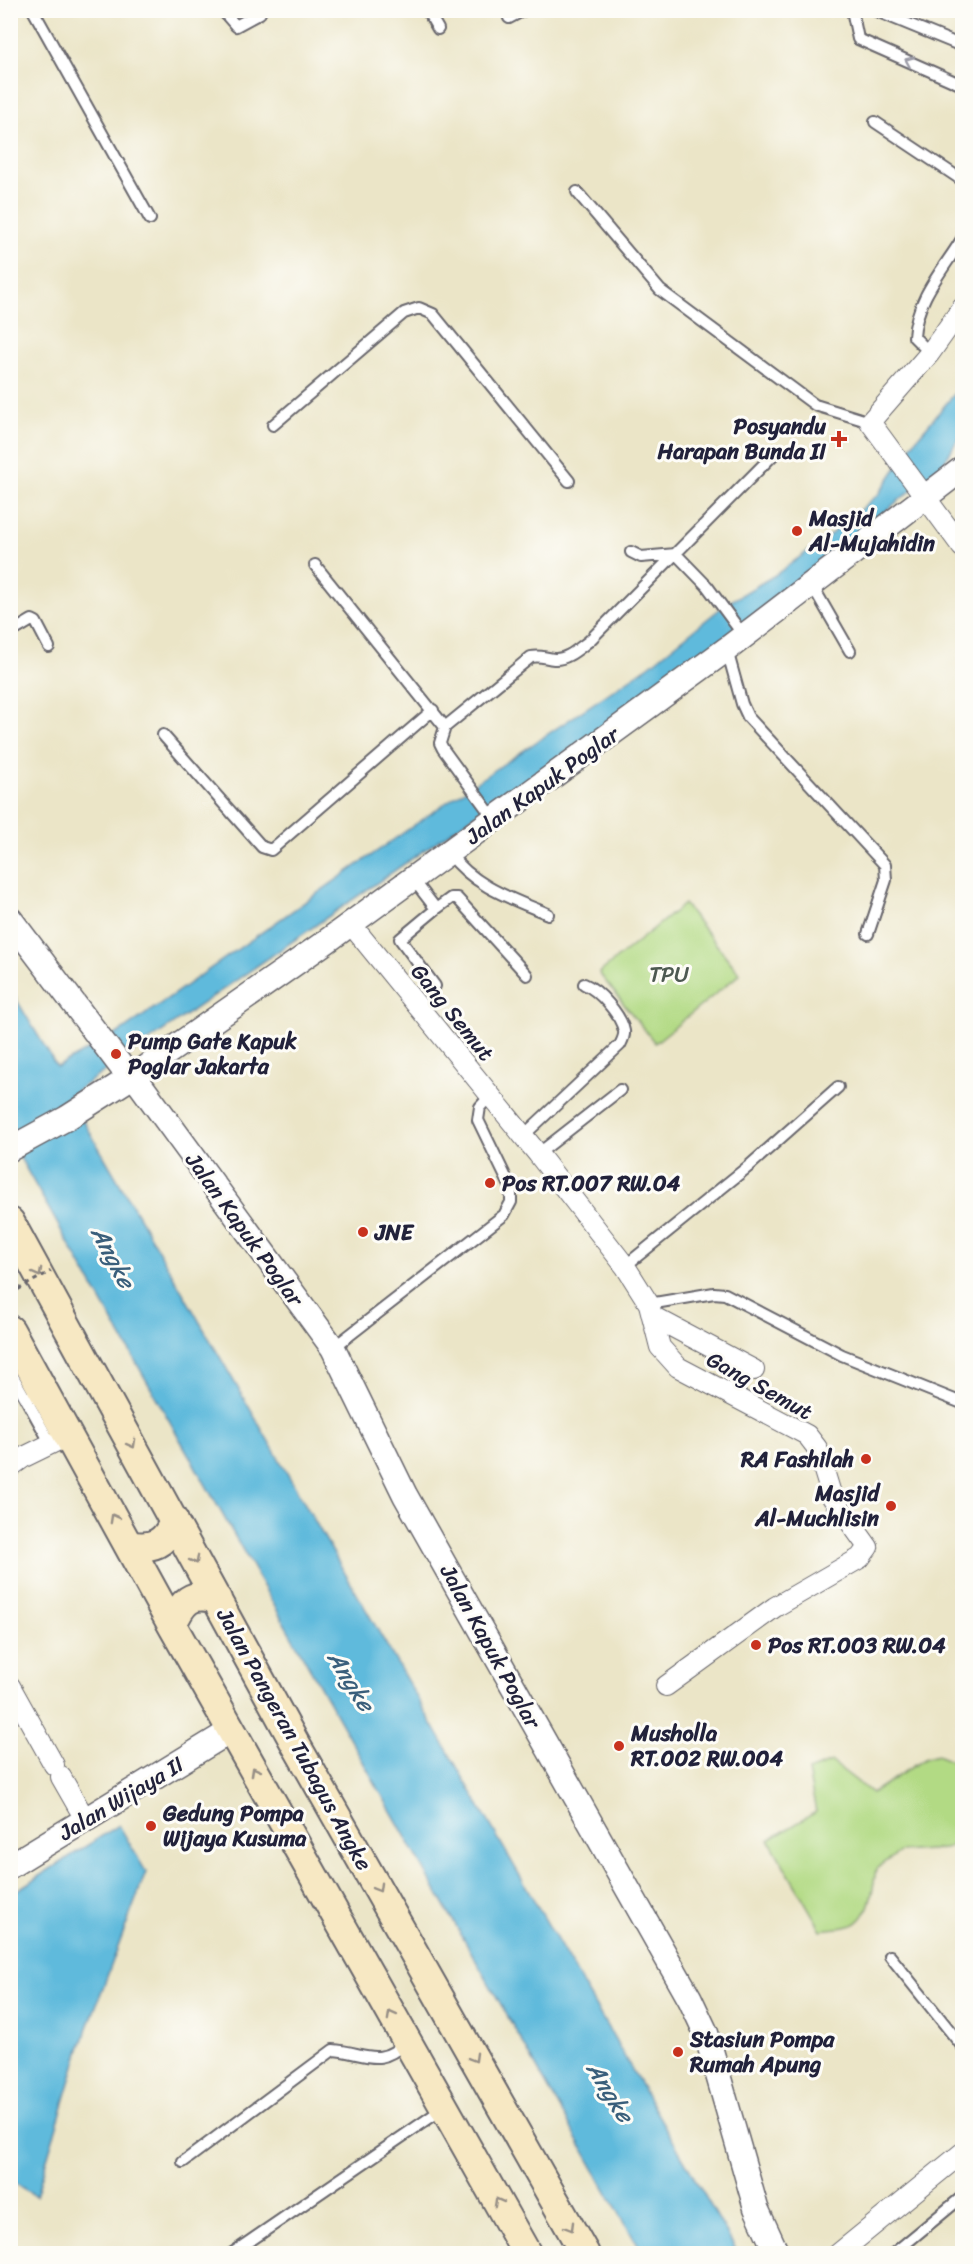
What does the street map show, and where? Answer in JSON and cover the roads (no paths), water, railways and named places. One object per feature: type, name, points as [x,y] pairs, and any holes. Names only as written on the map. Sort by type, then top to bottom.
[{"type":"main road","name":"Jalan Pangeran Tubagus Angke","points":[[10,1222],[217,1599],[585,2253]]},
{"type":"main road","points":[[14,1354],[60,1440],[129,1545],[406,2042],[527,2253]]},
{"type":"main road","points":[[129,1545],[147,1548],[156,1545],[170,1532],[174,1521]]},
{"type":"main road","points":[[172,1625],[181,1605],[188,1598],[204,1595],[217,1599]]},
{"type":"street","points":[[963,308],[930,354],[870,422],[963,547]]},
{"type":"street","name":"Jalan Kapuk Poglar","points":[[777,2253],[756,2208],[699,2016],[405,1495],[333,1348],[128,1075],[449,853],[492,815],[812,585],[923,491],[963,469]]},
{"type":"street","points":[[10,919],[128,1075],[67,1118],[10,1149]]},
{"type":"street","name":"Gang Semut","points":[[350,923],[538,1154],[625,1266],[651,1310],[660,1347],[678,1367],[807,1436],[817,1448],[832,1497],[868,1546],[860,1558],[775,1607],[666,1686]]},
{"type":"street","points":[[651,1310],[754,1370]]},
{"type":"street","points":[[10,1467],[24,1457],[60,1440]]},
{"type":"street","points":[[10,1686],[85,1819]]},
{"type":"street","name":"Jalan Wijaya II","points":[[10,1866],[232,1730]]},
{"type":"street","points":[[838,2253],[963,2152]]},
{"type":"lane","points":[[33,10],[150,219]]},
{"type":"lane","points":[[222,10],[236,26],[260,13]]},
{"type":"lane","points":[[427,10],[438,29]]},
{"type":"lane","points":[[509,18],[524,10]]},
{"type":"lane","points":[[852,10],[858,39],[963,85]]},
{"type":"lane","points":[[874,10],[963,46]]},
{"type":"lane","points":[[875,122],[963,180]]},
{"type":"lane","points":[[577,192],[660,290],[815,405],[870,422]]},
{"type":"lane","points":[[930,354],[914,337],[915,318],[920,305],[963,239]]},
{"type":"lane","points":[[273,425],[404,313],[419,308],[433,314],[569,481]]},
{"type":"lane","points":[[492,815],[440,743],[445,727],[531,657],[541,655],[555,659],[566,657],[589,641],[777,451]]},
{"type":"lane","points":[[631,552],[641,556],[676,554]]},
{"type":"lane","points":[[676,554],[723,606],[737,638],[742,704],[748,717],[885,865],[886,880],[868,934]]},
{"type":"lane","points":[[315,565],[445,727]]},
{"type":"lane","points":[[812,585],[850,651]]},
{"type":"lane","points":[[10,633],[32,620],[36,622],[49,647]]},
{"type":"lane","points":[[163,735],[268,851],[275,849],[433,710]]},
{"type":"lane","points":[[449,853],[463,871],[490,890],[548,914]]},
{"type":"lane","points":[[412,879],[436,909]]},
{"type":"lane","points":[[435,986],[400,939],[451,898],[462,902],[527,975]]},
{"type":"lane","points":[[523,1136],[620,1045],[624,1038],[624,1030],[605,999],[596,989],[584,984]]},
{"type":"lane","points":[[625,1266],[749,1166],[838,1087]]},
{"type":"lane","points":[[538,1154],[620,1090]]},
{"type":"lane","points":[[333,1348],[504,1215],[511,1202],[511,1188],[478,1120],[480,1107],[490,1096]]},
{"type":"lane","points":[[651,1310],[714,1293],[725,1294],[842,1355],[963,1403]]},
{"type":"lane","points":[[890,1956],[963,2046]]},
{"type":"lane","points":[[183,2162],[333,2050],[346,2051],[373,2059],[395,2053],[406,2042]]},
{"type":"lane","points":[[231,2253],[445,2107]]},
{"type":"lane","points":[[892,2253],[963,2197]]},
{"type":"water","name":"Angke","points":[[962,385],[962,432],[942,466],[745,623],[657,689],[69,1096],[738,2253],[642,2253],[11,1142],[10,989],[57,1067],[120,1032],[450,800],[649,666],[726,604],[775,575],[826,538],[879,494],[913,443]]},
{"type":"water","points":[[119,1825],[146,1872],[80,2049],[36,2196],[11,2181],[11,1894]]},
{"type":"place","name":"Posyandu Harapan Bunda II","points":[[839,439]]},
{"type":"place","name":"Masjid Al-Mujahidin","points":[[797,531]]},
{"type":"place","name":"Pump Gate Kapuk Poglar Jakarta","points":[[116,1054]]},
{"type":"place","name":"Pos RT.007 RW.04","points":[[490,1183]]},
{"type":"place","name":"JNE","points":[[363,1232]]},
{"type":"place","name":"RA Fashilah","points":[[866,1459]]},
{"type":"place","name":"Masjid Al-Muchlisin","points":[[891,1506]]},
{"type":"place","name":"Pos RT.003 RW.04","points":[[756,1645]]},
{"type":"place","name":"Musholla RT.002 RW.004","points":[[619,1746]]},
{"type":"place","name":"Gedung Pompa Wijaya Kusuma","points":[[151,1826]]},
{"type":"place","name":"Stasiun Pompa Rumah Apung","points":[[678,2052]]},
{"type":"park label","name":"TPU","points":[[669,974]]}]
